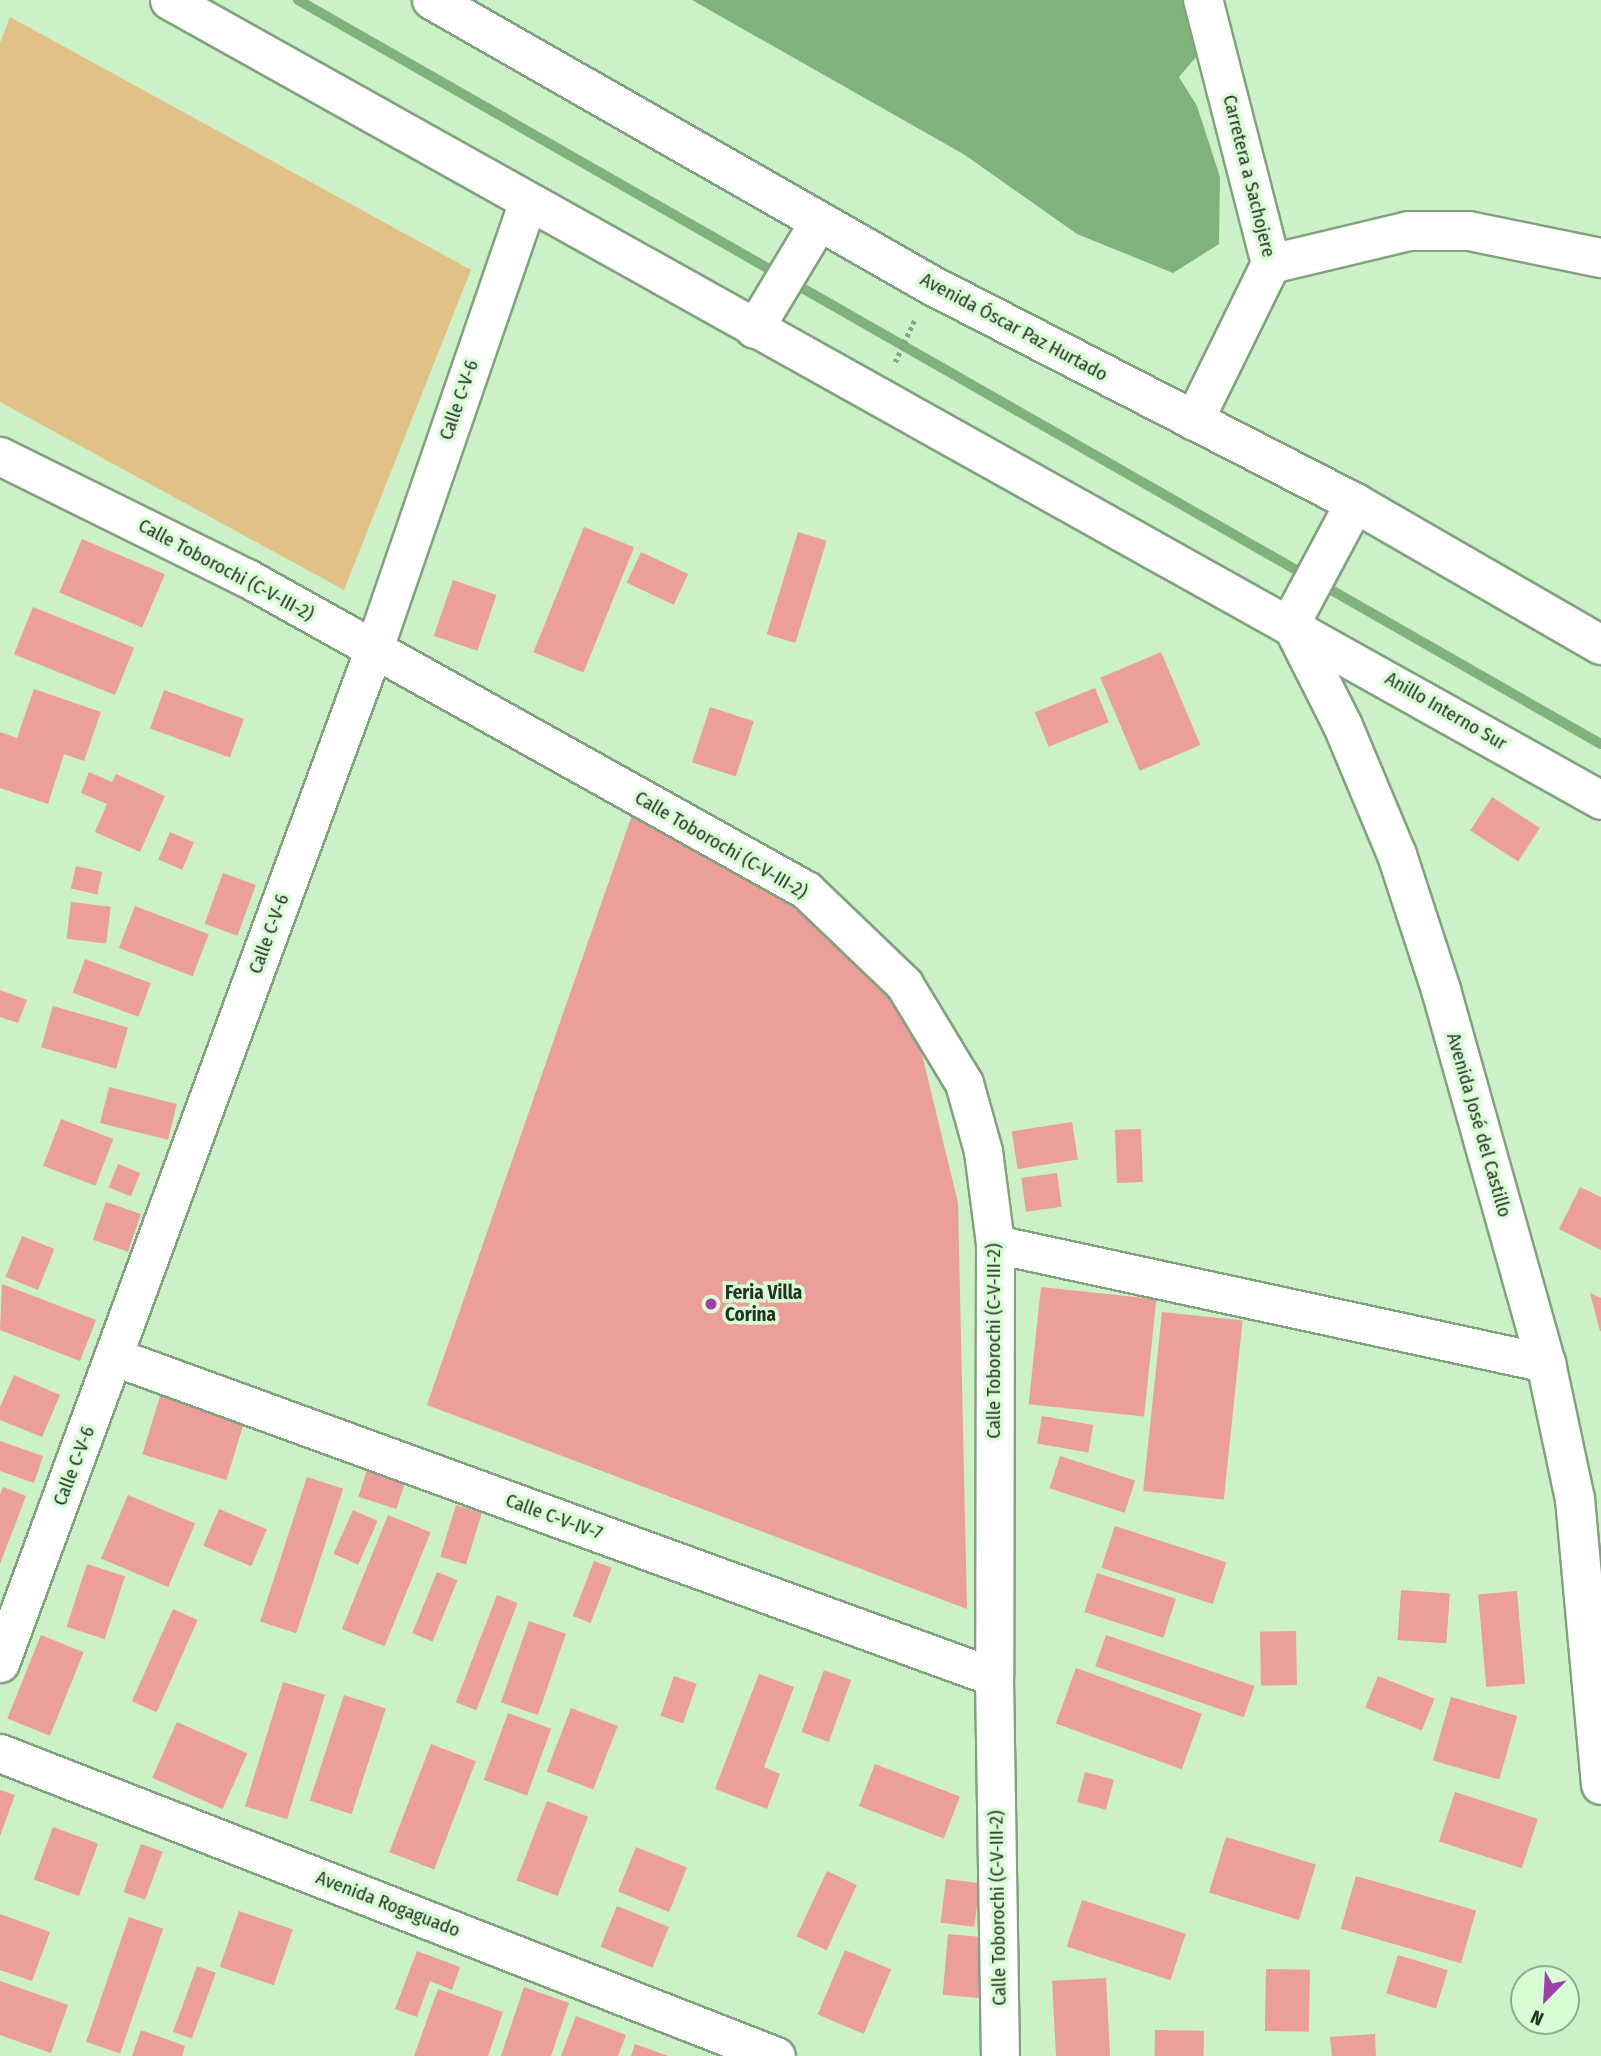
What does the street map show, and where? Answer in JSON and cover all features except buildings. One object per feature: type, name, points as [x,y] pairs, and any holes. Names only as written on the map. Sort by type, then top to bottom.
[{"type":"main road","name":"Avenida Óscar Paz Hurtado","points":[[432,0],[931,285],[1354,503],[1601,645]]},
{"type":"main road","name":"Carretera a Sachojere","points":[[1194,421],[1272,264],[1203,0]]},
{"type":"main road","points":[[1272,264],[1409,231],[1469,231],[1601,258]]},
{"type":"main road","points":[[1291,623],[1354,503]]},
{"type":"main road","name":"Avenida José del Castillo","points":[[1291,623],[1343,726],[1397,855],[1441,990],[1588,1504],[1601,1785]]},
{"type":"street","name":"Anillo Interno Sur","points":[[169,0],[528,202],[768,306],[878,397],[1291,623],[1601,800]]},
{"type":"street","name":"Calle C-V-6","points":[[0,1663],[373,651],[528,202]]},
{"type":"street","points":[[768,306],[818,221]]},
{"type":"street","name":"Calle Toborochi (C-V-III-2)","points":[[0,457],[247,578],[373,651],[806,890],[904,984],[964,1083],[983,1151],[995,1244],[994,1677],[1000,2056]]},
{"type":"street","points":[[995,1244],[1546,1363]]},
{"type":"street","name":"Calle C-V-IV-7","points":[[115,1357],[994,1677]]},
{"type":"street","name":"Avenida Rogaguado","points":[[0,1753],[776,2056]]},
{"type":"path","points":[[878,397],[931,285]]},
{"type":"shaded area","points":[[692,0],[1215,0],[1221,28],[1179,77],[1197,106],[1220,177],[1219,244],[1173,273],[1077,234],[965,155]]},
{"type":"shaded area","points":[[10,17],[471,270],[344,590],[0,402],[0,43]]},
{"type":"waterway","points":[[298,0],[1601,744]]},
{"type":"place","name":"Feria Villa Corina","points":[[711,1304]]}]
